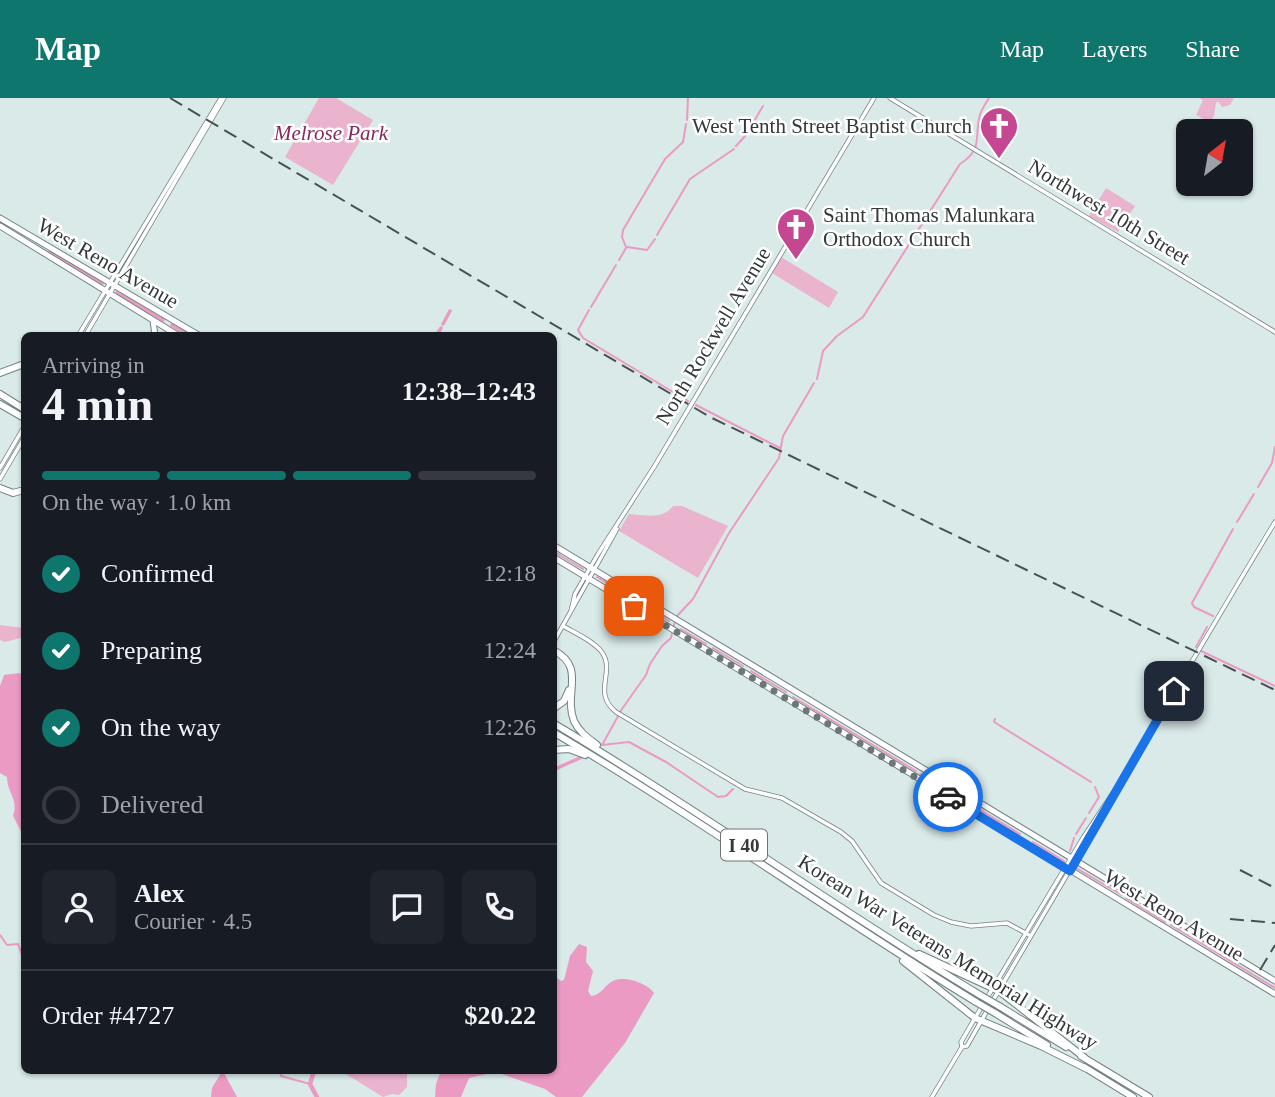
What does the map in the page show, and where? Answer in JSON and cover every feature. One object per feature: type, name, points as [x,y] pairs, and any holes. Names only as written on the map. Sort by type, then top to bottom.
[{"type":"highway","points":[[0,373],[21,365]]},
{"type":"highway","points":[[0,394],[21,407]]},
{"type":"highway","points":[[0,404],[21,416]]},
{"type":"highway","points":[[0,488],[13,493],[21,490]]},
{"type":"highway","points":[[557,654],[565,657],[571,666],[575,723],[583,734],[612,758]]},
{"type":"highway","points":[[557,655],[566,663],[569,676],[567,696],[557,707]]},
{"type":"highway","name":"Korean War Veterans Memorial Highway","points":[[557,725],[612,758],[897,944],[1149,1097]]},
{"type":"highway","name":"Korean War Veterans Memorial Highway","points":[[557,734],[894,953],[1133,1097]]},
{"type":"highway","points":[[557,750],[573,750],[613,769]]},
{"type":"highway","points":[[897,944],[996,989],[1085,1058]]},
{"type":"highway","points":[[894,953],[923,979],[978,1020],[1087,1069]]},
{"type":"main road","points":[[112,283],[192,155],[222,98]]},
{"type":"main road","points":[[87,332],[112,283],[222,98]]},
{"type":"main road","name":"North Rockwell Avenue","points":[[557,636],[570,611],[572,600],[874,98]]},
{"type":"main road","name":"Northwest 10th Street","points":[[890,98],[1275,332]]},
{"type":"main road","name":"West Reno Avenue","points":[[0,218],[107,292],[172,332]]},
{"type":"main road","name":"West Reno Avenue","points":[[0,226],[112,283],[193,332]]},
{"type":"main road","points":[[82,330],[107,292]]},
{"type":"main road","points":[[153,320],[155,332]]},
{"type":"main road","points":[[161,325],[175,321]]},
{"type":"main road","points":[[162,332],[169,330]]},
{"type":"main road","points":[[0,468],[21,432]]},
{"type":"main road","points":[[0,479],[21,443]]},
{"type":"main road","points":[[996,989],[1032,936],[1091,825],[1275,522]]},
{"type":"main road","name":"West Reno Avenue","points":[[557,547],[1275,981]]},
{"type":"main road","name":"West Reno Avenue","points":[[557,560],[1275,994]]},
{"type":"main road","points":[[563,626],[594,645],[604,655],[607,665],[604,696],[608,704],[625,718],[745,789],[782,798],[845,835],[881,883],[934,915],[971,926],[1007,923],[1032,936]]},
{"type":"main road","points":[[707,650],[713,641]]},
{"type":"main road","points":[[1073,860],[1089,839],[1114,791]]},
{"type":"main road","points":[[1089,839],[1086,837],[1091,825]]},
{"type":"main road","points":[[932,1097],[1043,904],[1068,869]]},
{"type":"main road","points":[[1051,892],[1048,901],[1051,904]]},
{"type":"main road","points":[[1121,902],[1127,893]]},
{"type":"main road","points":[[1043,904],[1044,915]]},
{"type":"green space","name":"Melrose Park","points":[[319,98],[336,98],[373,120],[333,185],[285,157]]},
{"type":"green space","points":[[1199,98],[1234,98],[1230,105],[1222,107],[1218,101],[1212,119],[1196,115],[1203,100]]},
{"type":"green space","points":[[1106,188],[1135,206],[1118,232],[1089,216]]},
{"type":"green space","points":[[781,257],[838,292],[829,308],[772,273]]},
{"type":"green space","points":[[673,506],[682,506],[728,526],[698,578],[619,531],[629,514],[659,515]]},
{"type":"green space","points":[[0,625],[21,628],[21,638],[5,642],[0,640]]},
{"type":"green space","points":[[346,1074],[407,1074],[407,1087],[399,1095],[383,1097]]},
{"type":"shaded area","points":[[21,674],[21,831],[13,816],[15,805],[7,777],[0,773],[0,686],[4,675]]},
{"type":"shaded area","points":[[579,944],[587,947],[586,962],[593,971],[588,991],[591,996],[618,979],[642,984],[654,993],[625,1043],[582,1097],[556,1097],[545,1089],[502,1074],[557,1074],[557,978],[564,980],[570,956]]},
{"type":"shaded area","points":[[220,1074],[225,1074],[237,1097],[211,1097],[212,1088]]},
{"type":"shaded area","points":[[440,1074],[487,1074],[469,1078],[461,1097],[435,1097]]},
{"type":"waterway","points":[[687,120],[688,98]]},
{"type":"waterway","points":[[817,379],[823,351],[837,336],[863,317],[960,164],[972,154],[980,113],[989,98]]},
{"type":"waterway","points":[[736,146],[746,135],[763,106]]},
{"type":"waterway","points":[[626,247],[622,237],[623,230],[665,159],[683,142],[686,124]]},
{"type":"waterway","points":[[657,235],[690,179],[734,149]]},
{"type":"waterway","points":[[627,247],[647,250],[655,239]]},
{"type":"waterway","points":[[619,260],[626,248]]},
{"type":"waterway","points":[[50,252],[102,283]]},
{"type":"waterway","points":[[591,307],[616,265]]},
{"type":"waterway","points":[[117,293],[163,320]]},
{"type":"waterway","points":[[589,310],[578,330],[583,338],[688,401]]},
{"type":"waterway","points":[[443,324],[450,311]]},
{"type":"waterway","points":[[172,325],[183,332]]},
{"type":"waterway","points":[[438,332],[441,328]]},
{"type":"waterway","points":[[673,628],[677,616],[693,599],[729,533],[779,458],[783,436],[814,383]]},
{"type":"waterway","points":[[696,405],[780,448]]},
{"type":"waterway","points":[[1258,487],[1272,463],[1275,447]]},
{"type":"waterway","points":[[1237,522],[1254,494]]},
{"type":"waterway","points":[[1213,616],[1194,607],[1192,603],[1233,529]]},
{"type":"waterway","points":[[557,553],[583,569]]},
{"type":"waterway","points":[[597,577],[656,613]]},
{"type":"waterway","points":[[661,616],[669,621]]},
{"type":"waterway","points":[[1196,647],[1207,627]]},
{"type":"waterway","points":[[681,629],[706,644]]},
{"type":"waterway","points":[[672,633],[650,664],[646,675],[622,709],[602,745],[629,742],[666,762],[718,797],[726,796],[733,789]]},
{"type":"waterway","points":[[713,648],[743,666]]},
{"type":"waterway","points":[[1201,651],[1275,686]]},
{"type":"waterway","points":[[751,671],[786,692]]},
{"type":"waterway","points":[[793,697],[916,771]]},
{"type":"waterway","points":[[995,719],[994,722],[1091,782]]},
{"type":"waterway","points":[[557,768],[582,757]]},
{"type":"waterway","points":[[921,774],[1020,834]]},
{"type":"waterway","points":[[1089,813],[1099,797],[1095,787]]},
{"type":"waterway","points":[[1076,834],[1086,818]]},
{"type":"waterway","points":[[1070,851],[1074,838]]},
{"type":"waterway","points":[[1033,842],[1064,861]]},
{"type":"waterway","points":[[1076,868],[1122,895]]},
{"type":"waterway","points":[[1126,898],[1165,922]]},
{"type":"waterway","points":[[1171,925],[1275,988]]},
{"type":"waterway","points":[[0,935],[7,945],[18,944],[21,952]]},
{"type":"waterway","points":[[281,1074],[310,1084]]},
{"type":"waterway","points":[[313,1074],[310,1084],[317,1097]]},
{"type":"railway","points":[[170,98],[710,417],[1275,690]]},
{"type":"railway","points":[[1240,870],[1275,888]]},
{"type":"railway","points":[[1230,919],[1275,923]]},
{"type":"railway","points":[[1260,970],[1275,945]]},
{"type":"way so far","points":[[634,606],[948,797]]},
{"type":"place","name":"West Tenth Street Baptist Church","points":[[999,160]]},
{"type":"place","name":"Saint Thomas Malunkara Orthodox Church","points":[[796,261]]},
{"type":"route","points":[[948,797],[1070,871],[1174,691]]}]
